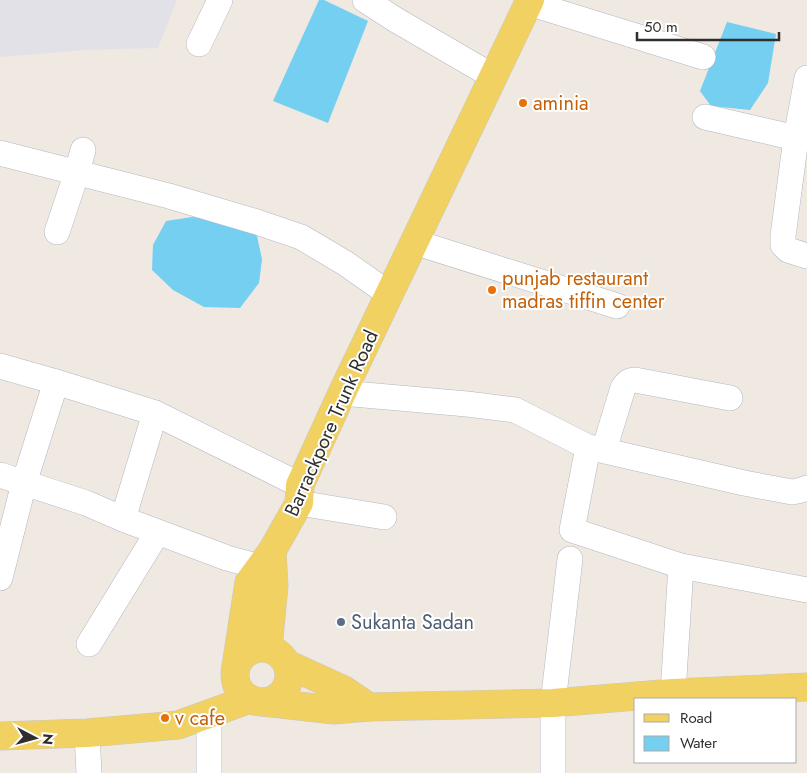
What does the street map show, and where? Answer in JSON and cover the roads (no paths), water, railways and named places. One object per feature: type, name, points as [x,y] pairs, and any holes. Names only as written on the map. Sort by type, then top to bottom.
[{"type":"main road","name":"Barrackpore Trunk Road","points":[[269,563],[274,586],[277,656],[289,677],[285,690],[275,698],[256,701],[240,691],[235,679],[249,582],[269,563],[342,393],[529,2]]},
{"type":"main road","points":[[236,666],[243,655],[254,648],[277,656],[344,690],[369,707]]},
{"type":"main road","points":[[0,736],[88,733],[178,725],[256,701],[334,710],[369,707],[553,703],[673,693],[807,687]]},
{"type":"street","points":[[199,44],[220,0]]},
{"type":"street","points":[[366,0],[396,20],[494,76]]},
{"type":"street","points":[[529,2],[703,57]]},
{"type":"street","points":[[807,78],[796,138],[783,236],[783,245],[788,250],[807,256]]},
{"type":"street","points":[[705,117],[796,138]]},
{"type":"street","points":[[0,153],[80,161],[169,196],[257,222],[301,238],[345,263],[389,294]]},
{"type":"street","points":[[57,232],[80,161]]},
{"type":"street","points":[[414,242],[617,306]]},
{"type":"street","points":[[0,367],[56,382],[156,414],[299,494],[384,517]]},
{"type":"street","points":[[730,398],[635,380],[630,380],[626,383],[622,388],[596,448],[572,530],[681,566],[807,590]]},
{"type":"street","points":[[0,578],[24,483],[56,382]]},
{"type":"street","points":[[342,393],[515,410],[596,448],[744,483],[792,492],[807,488]]},
{"type":"street","points":[[123,519],[156,414]]},
{"type":"street","points":[[0,475],[86,503],[226,558],[269,563]]},
{"type":"street","points":[[90,644],[154,538],[154,530]]},
{"type":"street","points":[[553,773],[553,703],[570,560]]},
{"type":"street","points":[[673,693],[681,566]]},
{"type":"street","points":[[210,714],[210,773]]},
{"type":"street","points":[[88,733],[89,773]]},
{"type":"water","points":[[319,0],[324,0],[368,21],[328,123],[273,101]]},
{"type":"water","points":[[727,22],[776,34],[768,83],[750,110],[711,106],[700,91]]},
{"type":"water","points":[[192,217],[235,221],[257,236],[262,259],[259,283],[240,308],[204,307],[173,290],[152,270],[153,245],[166,221]]},
{"type":"place","name":"aminia","points":[[523,103]]},
{"type":"place","name":"punjab restaurant madras tiffin center","points":[[492,290]]},
{"type":"place","name":"Sukanta Sadan","points":[[341,622]]},
{"type":"place","name":"v cafe","points":[[165,718]]}]
